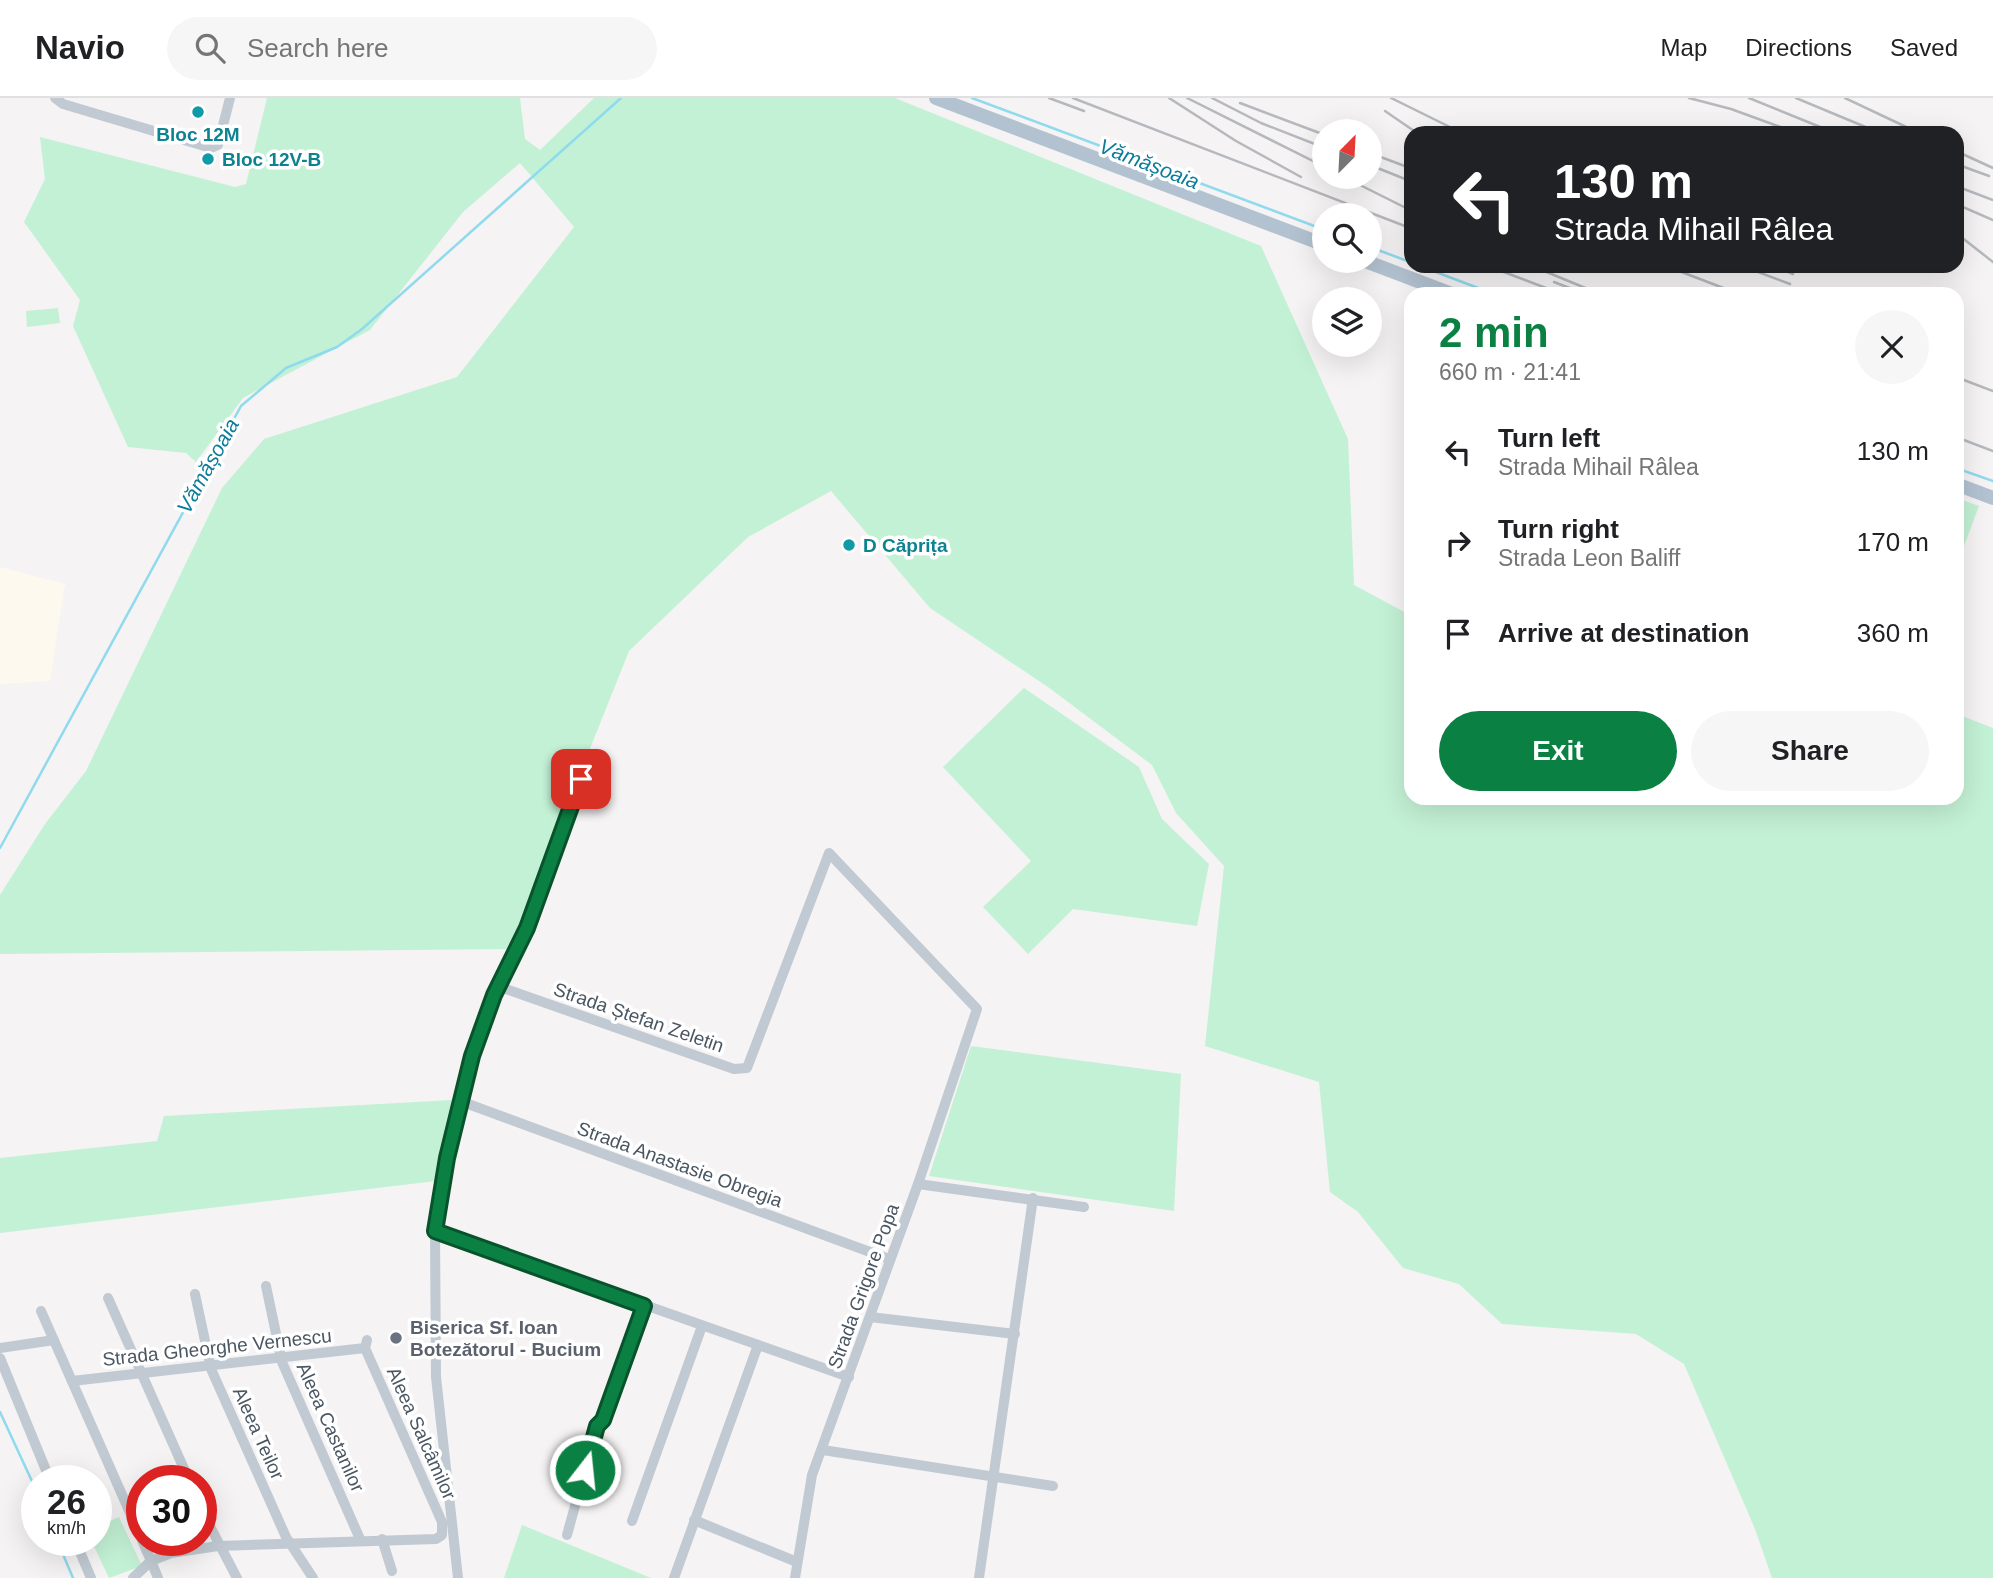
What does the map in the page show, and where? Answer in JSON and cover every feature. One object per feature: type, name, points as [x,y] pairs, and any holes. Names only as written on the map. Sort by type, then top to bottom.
[{"type":"main road","points":[[936,98],[1312,241]]},
{"type":"main road","points":[[1382,267],[1434,287]]},
{"type":"main road","points":[[1964,487],[1993,498]]},
{"type":"street","points":[[55,98],[63,104],[211,148],[218,145],[230,98]]},
{"type":"street","points":[[458,1578],[436,1377],[435,1231],[460,1101],[484,1022],[527,928],[581,779]]},
{"type":"street","name":"Strada Ștefan Zeletin","points":[[500,987],[734,1069],[747,1068],[828,853],[978,1009]]},
{"type":"street","name":"Strada Grigore Popa","points":[[795,1578],[806,1497],[978,1009]]},
{"type":"street","name":"Strada Anastasie Obregia","points":[[460,1101],[889,1259]]},
{"type":"street","points":[[918,1184],[1084,1207]]},
{"type":"street","points":[[979,1578],[1032,1198]]},
{"type":"street","points":[[435,1231],[849,1377]]},
{"type":"street","name":"Aleea Castanilor","points":[[266,1286],[281,1358],[360,1539]]},
{"type":"street","name":"Aleea Teilor","points":[[195,1294],[209,1365],[291,1542],[313,1578]]},
{"type":"street","points":[[108,1298],[182,1465]]},
{"type":"street","points":[[567,1535],[597,1426],[603,1420],[644,1306]]},
{"type":"street","points":[[41,1311],[126,1504]]},
{"type":"street","points":[[870,1317],[1015,1334]]},
{"type":"street","points":[[632,1521],[702,1326]]},
{"type":"street","points":[[0,1348],[54,1340]]},
{"type":"street","name":"Strada Gheorghe Vernescu","points":[[72,1381],[281,1358],[366,1344]]},
{"type":"street","name":"Aleea Salcâmilor","points":[[366,1344],[442,1522],[442,1535],[436,1539],[382,1539]]},
{"type":"street","points":[[674,1578],[758,1345]]},
{"type":"street","points":[[0,1358],[44,1465]]},
{"type":"street","points":[[823,1450],[1053,1486]]},
{"type":"street","points":[[694,1520],[797,1562]]},
{"type":"street","points":[[133,1578],[151,1561],[171,1553],[218,1546],[360,1539],[382,1539],[392,1571]]},
{"type":"street","points":[[218,1546],[237,1578]]},
{"type":"street","points":[[82,1556],[91,1578]]},
{"type":"street","points":[[149,1556],[158,1578]]},
{"type":"shaded area","points":[[0,567],[65,584],[50,681],[0,684]]},
{"type":"green space","points":[[267,98],[520,98],[525,139],[540,150],[594,98],[895,98],[1261,246],[1348,439],[1354,585],[1404,612],[1404,805],[1964,805],[1964,717],[1993,728],[1993,1578],[1772,1578],[1755,1529],[1684,1364],[1636,1334],[1502,1324],[1459,1284],[1403,1268],[1358,1212],[1330,1192],[1319,1082],[1205,1046],[1224,866],[1176,813],[1152,765],[1048,687],[930,608],[831,491],[748,537],[629,651],[510,949],[0,954],[0,895],[45,824],[86,771],[222,488],[264,439],[457,377],[574,227],[520,163],[463,212],[370,330],[243,398],[196,462],[186,453],[128,447],[73,326],[80,300],[24,222],[45,179],[40,137],[235,187],[246,184]]},
{"type":"green space","points":[[58,308],[60,323],[27,327],[26,311]]},
{"type":"green space","points":[[1964,501],[1979,506],[1964,546]]},
{"type":"green space","points":[[1024,688],[1139,767],[1162,819],[1209,864],[1197,926],[1073,909],[1028,954],[983,907],[1031,861],[943,767]]},
{"type":"green space","points":[[971,1046],[1181,1074],[1174,1211],[929,1176]]},
{"type":"green space","points":[[452,1100],[436,1181],[0,1233],[0,1158],[157,1141],[164,1116]]},
{"type":"green space","points":[[119,1517],[126,1532],[126,1556],[137,1556],[142,1566],[109,1578],[99,1556],[112,1556],[112,1520]]},
{"type":"green space","points":[[522,1525],[651,1578],[504,1578]]},
{"type":"waterway","name":"Vămășoaia","points":[[0,848],[241,406],[286,368],[337,347],[362,329],[621,98]]},
{"type":"waterway","name":"Vămășoaia","points":[[972,98],[1312,225]]},
{"type":"waterway","name":"Vămășoaia","points":[[1382,252],[1404,260]]},
{"type":"waterway","name":"Vămășoaia","points":[[1438,273],[1476,287]]},
{"type":"waterway","name":"Vămășoaia","points":[[1964,471],[1993,481]]},
{"type":"waterway","name":"Vămășoaia","points":[[0,1412],[25,1465]]},
{"type":"waterway","name":"Vămășoaia","points":[[64,1556],[73,1578]]},
{"type":"railway","points":[[1049,98],[1084,111]]},
{"type":"railway","points":[[1073,98],[1404,226]]},
{"type":"railway","points":[[1169,98],[1236,141],[1301,177]]},
{"type":"railway","points":[[1187,98],[1312,160]]},
{"type":"railway","points":[[1212,98],[1261,123],[1312,143]]},
{"type":"railway","points":[[1391,98],[1448,126]]},
{"type":"railway","points":[[1689,98],[1731,109],[1778,126]]},
{"type":"railway","points":[[1749,98],[1818,126]]},
{"type":"railway","points":[[1796,98],[1863,126]]},
{"type":"railway","points":[[1845,98],[1904,126]]},
{"type":"railway","points":[[1240,103],[1312,130]]},
{"type":"railway","points":[[1385,111],[1407,126]]},
{"type":"railway","points":[[1964,155],[1993,168]]},
{"type":"railway","points":[[1382,158],[1404,166]]},
{"type":"railway","points":[[1964,167],[1989,176]]},
{"type":"railway","points":[[1382,170],[1404,179]]},
{"type":"railway","points":[[1368,189],[1404,207]]},
{"type":"railway","points":[[1964,189],[1993,200]]},
{"type":"railway","points":[[1964,207],[1993,220]]},
{"type":"railway","points":[[1964,239],[1993,262]]},
{"type":"railway","points":[[1506,273],[1544,287]]},
{"type":"railway","points":[[1549,273],[1583,287]]},
{"type":"railway","points":[[1684,273],[1721,287]]},
{"type":"railway","points":[[1761,273],[1790,284]]},
{"type":"railway","points":[[1554,282],[1567,287]]},
{"type":"railway","points":[[1964,380],[1993,391]]},
{"type":"railway","points":[[1964,440],[1993,451]]},
{"type":"place","name":"Bloc 12M","points":[[198,112]]},
{"type":"place","name":"Bloc 12V-B","points":[[208,159]]},
{"type":"place","name":"D Căprița","points":[[849,545]]},
{"type":"place","name":"Biserica Sf. Ioan Botezătorul - Bucium","points":[[396,1338]]},
{"type":"route","points":[[581,779],[527,928],[494,995],[472,1056],[447,1158],[435,1231],[644,1306],[603,1420],[597,1426],[585,1470]]}]
